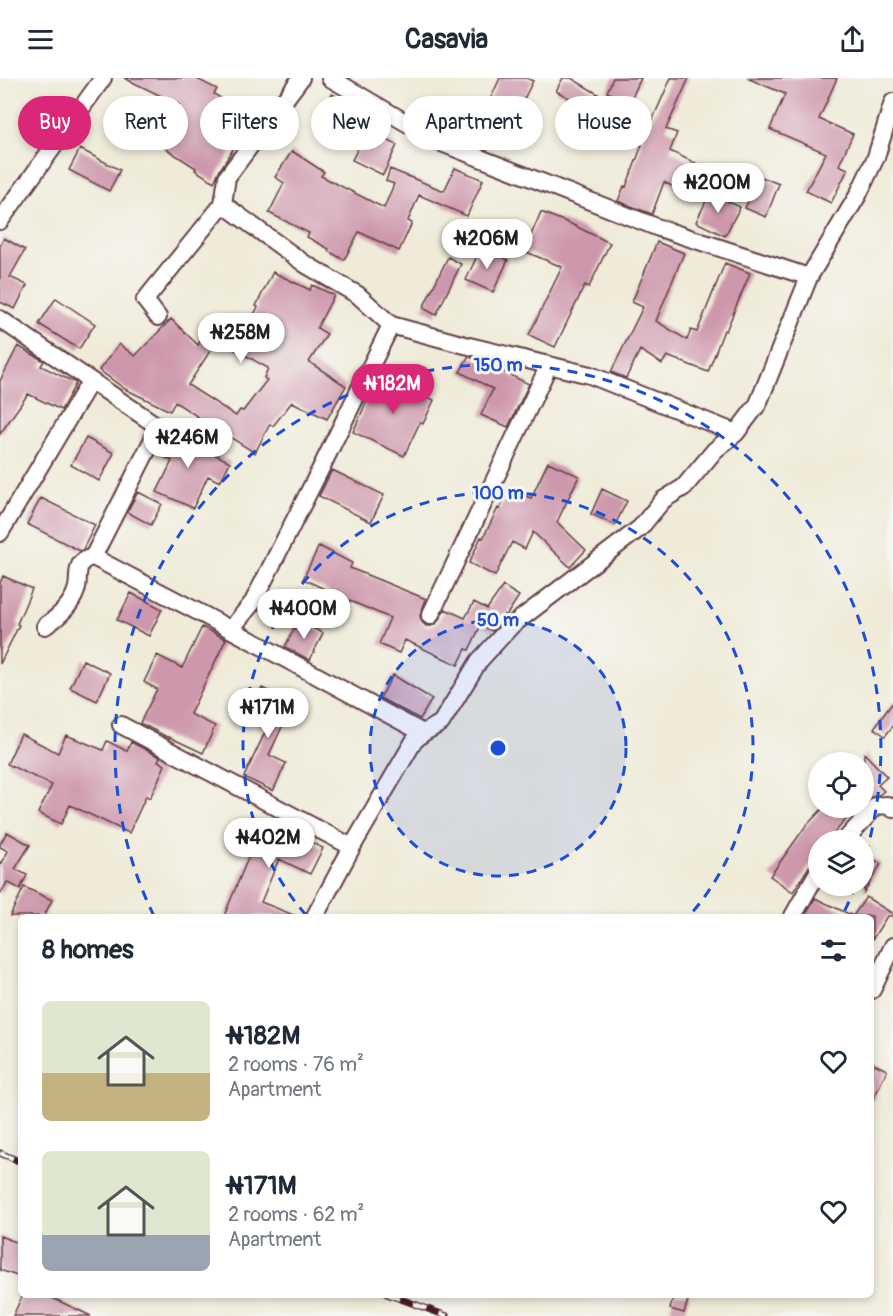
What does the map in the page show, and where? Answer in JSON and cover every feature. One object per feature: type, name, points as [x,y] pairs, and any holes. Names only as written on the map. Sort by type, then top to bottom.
[{"type":"street","points":[[0,221],[103,78]]},
{"type":"street","points":[[158,316],[145,300],[223,204],[227,177],[301,78]]},
{"type":"street","points":[[330,78],[439,142],[659,228],[809,277]]},
{"type":"street","points":[[316,914],[414,741],[441,723],[479,661],[511,626],[640,528],[663,501],[684,487],[714,450],[736,433],[758,404],[809,277],[858,195],[876,157],[893,102]]},
{"type":"street","points":[[223,204],[306,264],[358,295],[391,325],[590,375],[736,433]]},
{"type":"street","points":[[0,319],[159,427],[93,557]]},
{"type":"street","points":[[231,629],[253,602],[391,325]]},
{"type":"street","points":[[430,615],[549,364]]},
{"type":"street","points":[[0,533],[90,382]]},
{"type":"street","points":[[45,626],[58,617],[76,591],[80,564],[86,558],[93,557],[423,733]]},
{"type":"street","points":[[121,725],[352,847]]},
{"type":"street","points":[[854,830],[876,806],[887,805],[893,808]]},
{"type":"street","points":[[794,914],[808,889]]},
{"type":"street","points":[[874,986],[893,946]]},
{"type":"building","points":[[124,78],[195,78],[217,89],[214,94],[217,96],[200,96],[200,150],[232,150],[214,182],[168,150],[188,150],[188,96],[161,96]]},
{"type":"building","points":[[500,78],[526,78],[533,81],[526,96],[492,96]]},
{"type":"building","points":[[563,78],[571,78],[598,94],[597,96],[565,96],[556,91]]},
{"type":"building","points":[[613,78],[641,78],[633,96],[616,96],[607,92]]},
{"type":"building","points":[[671,78],[689,78],[666,129],[677,133],[670,151],[708,169],[694,197],[664,182],[652,214],[618,201],[640,150],[652,150],[652,121]]},
{"type":"building","points":[[747,78],[837,78],[819,119],[853,134],[839,165],[848,169],[831,203],[806,191],[826,153],[770,129],[785,94]]},
{"type":"building","points":[[391,142],[397,145],[383,175],[352,160],[357,150],[391,150]]},
{"type":"building","points":[[79,150],[82,150],[120,170],[109,191],[69,170]]},
{"type":"building","points":[[292,151],[324,172],[321,176],[384,208],[394,184],[386,181],[390,169],[444,191],[455,168],[483,180],[467,216],[419,195],[408,221],[412,223],[399,251],[359,232],[344,260],[307,237],[309,233],[269,213],[284,183],[275,177]]},
{"type":"building","points":[[759,176],[779,184],[766,217],[745,208]]},
{"type":"building","points":[[710,193],[740,207],[725,236],[696,222]]},
{"type":"building","points":[[541,212],[610,243],[589,287],[585,285],[555,347],[529,335],[562,267],[524,251]]},
{"type":"building","points":[[4,238],[25,250],[10,277],[27,285],[15,309],[0,302],[0,246]]},
{"type":"building","points":[[657,242],[684,253],[656,321],[687,340],[691,330],[697,332],[725,263],[750,273],[708,372],[667,356],[662,364],[640,350],[626,378],[611,372],[643,307],[632,302]]},
{"type":"building","points":[[481,247],[508,260],[493,292],[466,280]]},
{"type":"building","points":[[448,257],[461,264],[436,315],[423,308]]},
{"type":"building","points":[[273,272],[310,290],[312,285],[334,295],[317,328],[327,334],[309,362],[346,386],[327,419],[292,402],[273,426],[270,424],[255,453],[175,402],[170,411],[125,389],[99,370],[119,344],[135,356],[171,319],[198,345],[202,338],[214,345],[188,385],[236,416],[240,410],[243,411],[267,380],[264,378],[268,368],[234,349],[258,307],[256,306]]},
{"type":"building","points":[[56,298],[95,324],[79,349],[39,324]]},
{"type":"building","points":[[18,346],[44,361],[41,366],[76,383],[61,410],[28,394],[0,434],[0,381]]},
{"type":"building","points":[[468,357],[482,360],[529,384],[508,427],[481,415],[493,389],[460,372]]},
{"type":"building","points":[[379,374],[434,400],[423,424],[420,422],[404,456],[353,432]]},
{"type":"building","points":[[169,431],[230,462],[220,482],[208,476],[193,508],[157,492],[172,461],[158,453]]},
{"type":"building","points":[[86,438],[114,453],[99,481],[71,465]]},
{"type":"building","points":[[548,462],[579,476],[557,522],[586,550],[570,567],[533,532],[525,549],[512,542],[495,576],[469,563],[481,537],[483,538],[498,508],[500,509],[508,489],[531,498]]},
{"type":"building","points":[[332,470],[384,495],[371,522],[319,496]]},
{"type":"building","points":[[602,489],[627,501],[615,525],[591,514]]},
{"type":"building","points":[[138,492],[162,504],[151,525],[127,512]]},
{"type":"building","points":[[41,498],[95,525],[83,549],[80,551],[27,524]]},
{"type":"building","points":[[319,546],[352,563],[350,568],[426,599],[420,616],[426,626],[436,624],[445,609],[465,618],[474,602],[487,609],[503,586],[519,596],[506,616],[504,614],[492,631],[481,625],[469,650],[466,649],[458,665],[405,640],[399,653],[379,644],[390,618],[303,579]]},
{"type":"building","points":[[3,576],[32,589],[17,624],[19,625],[0,664],[0,583]]},
{"type":"building","points":[[131,593],[162,609],[149,636],[117,620]]},
{"type":"building","points":[[298,621],[323,633],[310,660],[285,647]]},
{"type":"building","points":[[202,627],[226,639],[190,714],[215,726],[203,753],[140,723],[157,689],[144,682],[157,655],[182,668]]},
{"type":"building","points":[[83,660],[110,673],[97,701],[70,688]]},
{"type":"building","points":[[393,675],[432,699],[420,719],[380,698]]},
{"type":"building","points":[[262,688],[293,703],[269,755],[286,763],[273,791],[244,777],[267,728],[248,719]]},
{"type":"building","points":[[893,702],[893,726],[885,736],[874,728]]},
{"type":"building","points":[[21,734],[58,753],[66,735],[103,750],[107,741],[127,751],[131,742],[160,757],[158,761],[165,765],[150,798],[146,796],[129,833],[70,805],[61,824],[38,813],[52,785],[7,764]]},
{"type":"building","points":[[874,763],[887,777],[878,785],[884,791],[874,796]]},
{"type":"building","points":[[814,818],[847,818],[837,830],[808,830],[808,868],[793,892],[770,876]]},
{"type":"building","points":[[265,820],[323,848],[310,874],[279,859],[261,902],[291,914],[225,914]]},
{"type":"building","points":[[7,832],[30,845],[15,869],[27,875],[20,889],[7,882],[0,895],[0,862],[2,863],[8,851],[0,847],[0,844]]},
{"type":"building","points":[[874,859],[881,864],[874,876]]},
{"type":"building","points":[[24,887],[52,900],[45,914],[10,916]]},
{"type":"building","points":[[866,897],[893,914],[893,916],[887,916],[874,937],[874,914],[854,914]]},
{"type":"building","points":[[815,898],[849,914],[806,914]]},
{"type":"building","points":[[874,1064],[887,1070],[874,1098]]},
{"type":"building","points":[[0,1236],[18,1243],[18,1273],[17,1276],[0,1270]]},
{"type":"building","points":[[21,1298],[53,1298],[91,1316],[13,1316]]},
{"type":"building","points":[[673,1298],[689,1298],[684,1313],[670,1309]]},
{"type":"railway","points":[[0,1153],[18,1161]]},
{"type":"railway","points":[[398,1298],[447,1316]]}]
